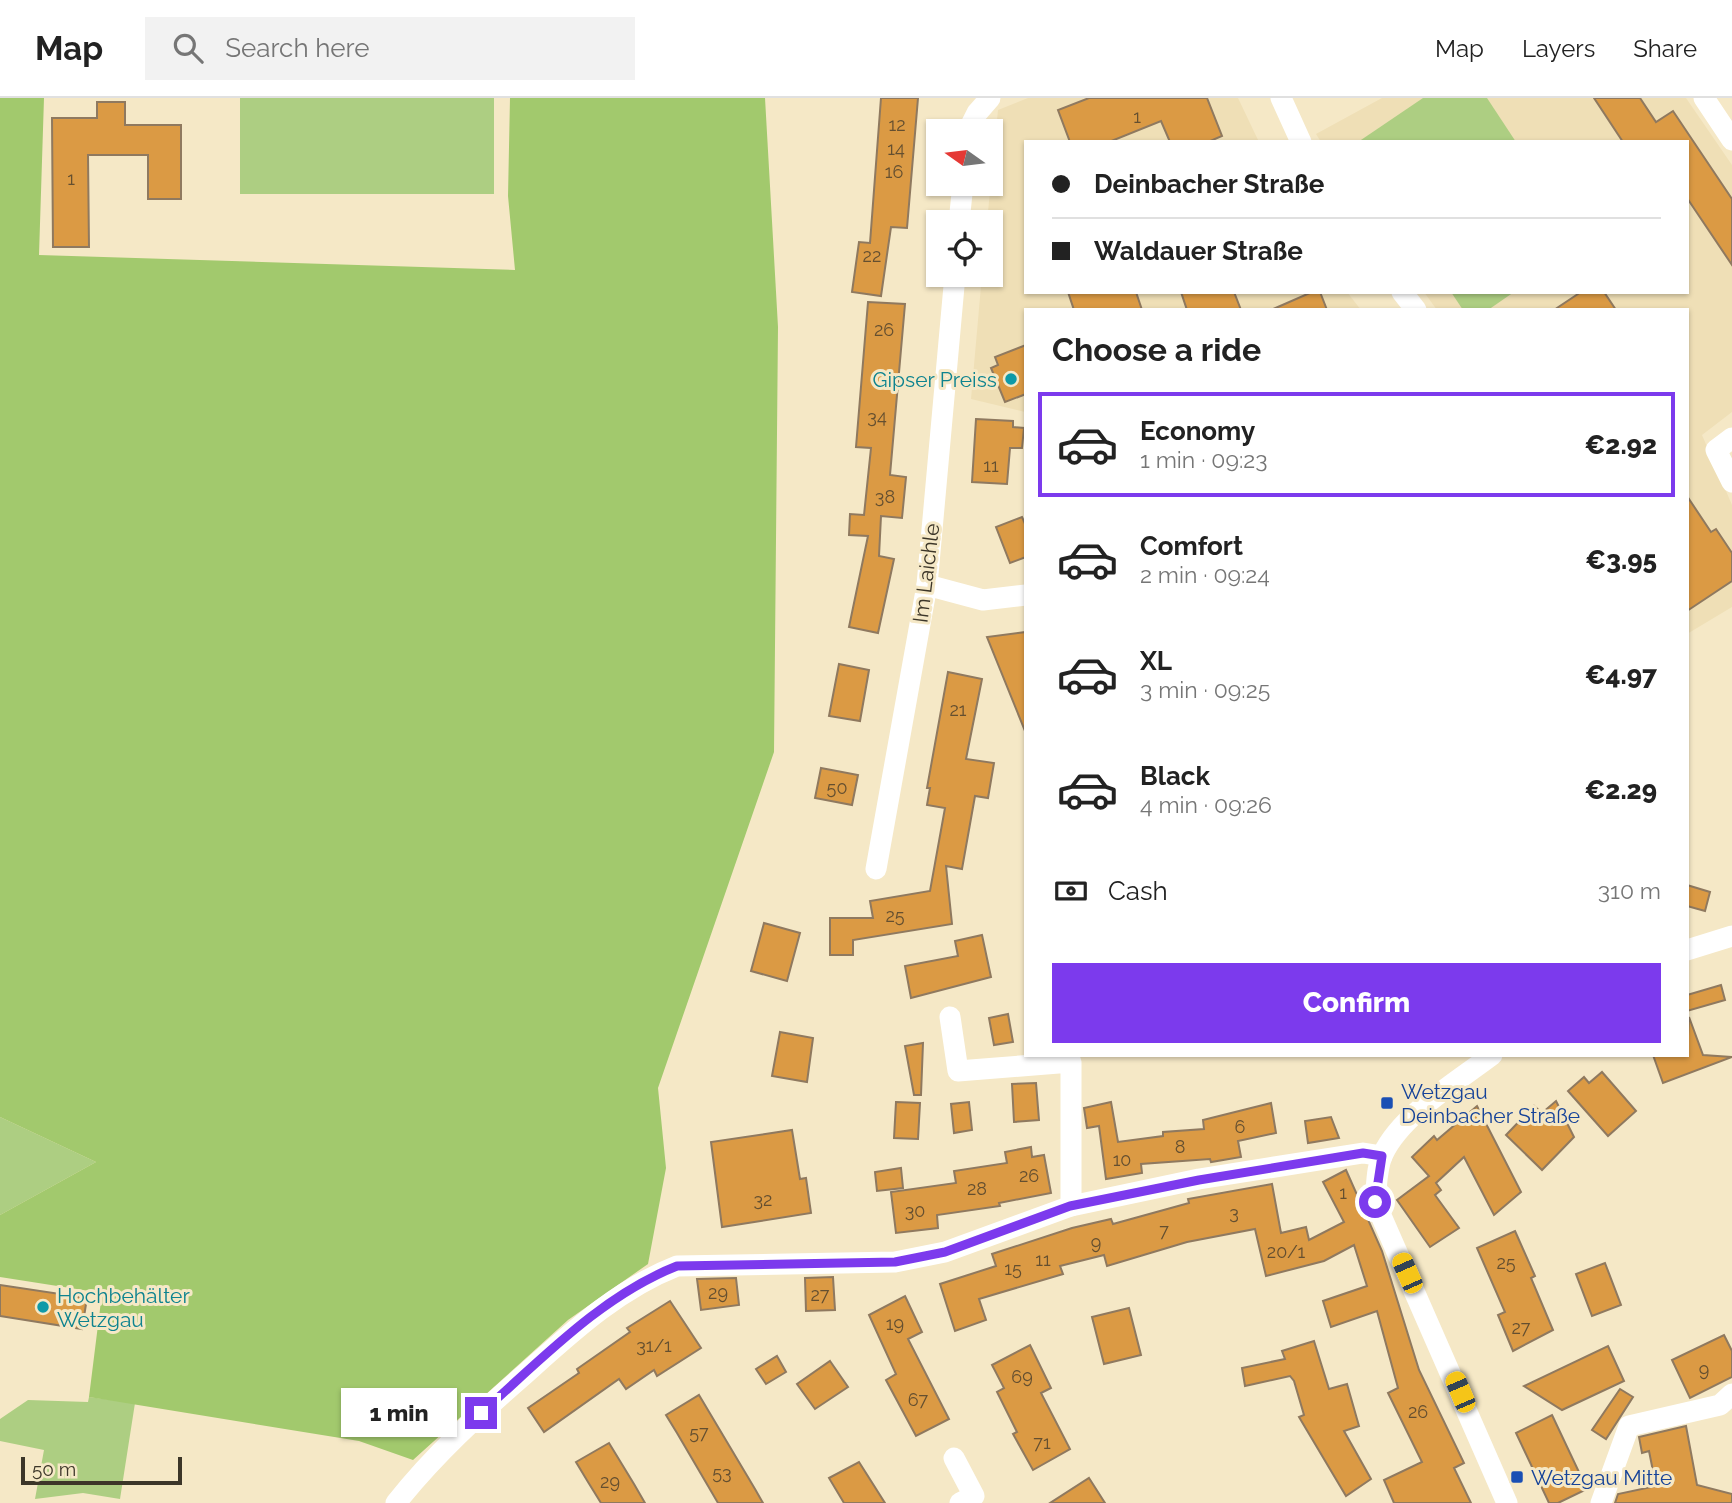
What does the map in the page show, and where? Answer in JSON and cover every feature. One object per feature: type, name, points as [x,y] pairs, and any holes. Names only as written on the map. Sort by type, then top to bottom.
[{"type":"street","points":[[974,119],[990,98]]},
{"type":"street","points":[[1281,98],[1300,140]]},
{"type":"street","points":[[1704,98],[1732,140]]},
{"type":"street","name":"Im Laichle","points":[[876,869],[927,585],[954,287]]},
{"type":"street","points":[[1404,294],[1414,308]]},
{"type":"street","points":[[1732,438],[1716,450],[1732,482]]},
{"type":"street","points":[[927,585],[983,600],[1024,595]]},
{"type":"street","points":[[1689,949],[1732,936]]},
{"type":"street","points":[[950,1017],[958,1072],[1071,1062],[1070,1206]]},
{"type":"street","points":[[1489,1057],[1408,1121],[1382,1156],[1375,1202],[1507,1503]]},
{"type":"street","points":[[397,1503],[425,1467],[481,1413],[575,1330],[645,1279],[677,1266],[895,1262],[945,1252],[1070,1206],[1212,1177],[1363,1153],[1382,1156]]},
{"type":"street","points":[[1601,1503],[1629,1426],[1720,1405],[1732,1394]]},
{"type":"street","points":[[954,1458],[974,1496],[960,1503]]},
{"type":"shaded area","points":[[1028,98],[1238,98],[1258,140],[1024,140],[1024,294],[1349,294],[1359,308],[1024,308],[1024,412],[971,399],[981,287],[1003,287],[1003,210],[988,210],[990,196],[1003,196],[1003,119],[997,119],[998,110]]},
{"type":"shaded area","points":[[1382,98],[1686,98],[1732,165],[1732,412],[1702,435],[1732,505],[1732,607],[1689,633],[1689,308],[1436,308],[1425,294],[1689,294],[1689,140],[1320,140],[1316,134]]},
{"type":"green space","points":[[0,98],[44,98],[39,255],[515,270],[508,196],[510,98],[765,98],[778,327],[774,752],[658,1088],[666,1168],[648,1264],[568,1320],[413,1460],[359,1441],[89,1397],[102,1293],[0,1277],[0,1215],[96,1162],[0,1117]]},
{"type":"green space","points":[[240,98],[494,98],[494,194],[240,194]]},
{"type":"green space","points":[[1423,98],[1487,98],[1515,140],[1361,140]]},
{"type":"green space","points":[[1452,294],[1511,294],[1491,308],[1462,308]]},
{"type":"green space","points":[[0,1117],[96,1162],[0,1215]]},
{"type":"green space","points":[[89,1397],[135,1403],[120,1499],[83,1493],[35,1499],[44,1450],[0,1441],[0,1419],[28,1400],[88,1402]]},
{"type":"building","points":[[881,98],[918,98],[907,228],[891,227],[881,296],[852,292],[859,242],[870,243]]},
{"type":"building","points":[[1089,98],[1207,98],[1222,136],[1213,140],[1169,140],[1161,121],[1114,140],[1069,140],[1058,110]]},
{"type":"building","points":[[1594,98],[1640,98],[1656,122],[1673,111],[1732,199],[1732,265],[1689,201],[1689,140],[1622,140]]},
{"type":"building","points":[[97,102],[125,102],[125,125],[181,125],[181,199],[148,199],[148,155],[88,155],[89,247],[53,247],[52,118],[97,118]]},
{"type":"building","points":[[1069,294],[1137,294],[1141,308],[1073,308]]},
{"type":"building","points":[[1182,294],[1235,294],[1240,308],[1186,308]]},
{"type":"building","points":[[1307,294],[1321,294],[1326,308],[1276,308]]},
{"type":"building","points":[[1578,294],[1605,294],[1615,308],[1557,308]]},
{"type":"building","points":[[868,302],[905,304],[890,475],[906,477],[902,518],[881,516],[879,556],[894,559],[878,633],[849,627],[868,536],[849,535],[850,514],[864,515],[871,448],[856,447]]},
{"type":"building","name":"Gipser Preiss","points":[[1024,346],[1024,395],[1005,402],[991,368],[998,365],[995,357]]},
{"type":"building","points":[[976,419],[1013,421],[1013,427],[1024,428],[1022,448],[1010,448],[1007,484],[972,482]]},
{"type":"building","points":[[1689,499],[1711,532],[1716,529],[1732,553],[1732,581],[1689,610]]},
{"type":"building","points":[[1022,517],[1024,558],[1010,563],[996,527]]},
{"type":"building","points":[[1024,632],[1024,729],[987,637]]},
{"type":"building","points":[[839,664],[869,670],[860,721],[829,716]]},
{"type":"building","points":[[948,672],[982,679],[966,759],[994,763],[988,798],[975,796],[962,869],[946,866],[952,924],[853,940],[853,955],[830,955],[830,918],[873,918],[870,901],[930,891],[945,808],[927,805],[930,788],[927,788]]},
{"type":"building","points":[[821,768],[858,775],[852,805],[815,798]]},
{"type":"building","points":[[1689,886],[1710,892],[1705,911],[1689,907]]},
{"type":"building","points":[[764,923],[800,933],[787,981],[751,971]]},
{"type":"building","points":[[982,935],[991,977],[911,998],[905,966],[958,956],[955,941]]},
{"type":"building","points":[[1721,985],[1725,1000],[1689,1010],[1689,994]]},
{"type":"building","points":[[1008,1014],[1013,1042],[994,1045],[989,1018]]},
{"type":"building","points":[[1689,1017],[1703,1055],[1732,1057],[1663,1083],[1654,1057],[1689,1057]]},
{"type":"building","points":[[780,1032],[813,1038],[807,1082],[772,1076]]},
{"type":"building","points":[[923,1043],[921,1095],[914,1095],[905,1046]]},
{"type":"building","points":[[1602,1072],[1636,1111],[1608,1136],[1568,1091],[1584,1077],[1589,1083]]},
{"type":"building","points":[[1036,1083],[1039,1120],[1014,1122],[1012,1084]]},
{"type":"building","points":[[1556,1101],[1574,1137],[1542,1170],[1506,1135],[1534,1106],[1542,1113]]},
{"type":"building","points":[[896,1102],[920,1103],[918,1139],[894,1138]]},
{"type":"building","points":[[969,1102],[972,1130],[954,1133],[951,1104]]},
{"type":"building","points":[[1111,1102],[1118,1142],[1163,1136],[1163,1132],[1204,1129],[1203,1120],[1271,1103],[1276,1133],[1238,1141],[1241,1157],[1211,1162],[1210,1159],[1141,1164],[1142,1173],[1106,1179],[1099,1126],[1087,1128],[1084,1108]]},
{"type":"building","points":[[1477,1106],[1521,1192],[1494,1215],[1464,1157],[1436,1183],[1441,1190],[1435,1195],[1459,1228],[1430,1247],[1397,1200],[1429,1176],[1412,1157],[1434,1136],[1437,1140]]},
{"type":"building","points":[[1331,1117],[1339,1138],[1308,1143],[1305,1121]]},
{"type":"building","points":[[792,1130],[800,1179],[806,1178],[811,1213],[722,1227],[711,1142]]},
{"type":"building","points":[[1031,1147],[1032,1157],[1044,1155],[1051,1193],[999,1203],[1000,1206],[937,1215],[938,1228],[896,1233],[891,1192],[956,1183],[954,1171],[1007,1163],[1005,1152]]},
{"type":"building","points":[[901,1168],[903,1188],[877,1191],[875,1172]]},
{"type":"building","points":[[1346,1170],[1382,1251],[1419,1370],[1464,1463],[1454,1468],[1471,1503],[1394,1503],[1384,1480],[1422,1462],[1388,1393],[1398,1388],[1377,1311],[1331,1327],[1323,1301],[1367,1286],[1354,1245],[1324,1261],[1266,1276],[1255,1229],[1187,1242],[1107,1266],[1104,1255],[1060,1266],[1063,1274],[979,1299],[986,1320],[955,1331],[940,1284],[996,1266],[992,1254],[1072,1228],[1111,1219],[1113,1224],[1189,1203],[1188,1199],[1272,1184],[1281,1233],[1306,1227],[1309,1240],[1344,1222],[1323,1182]]},
{"type":"building","points":[[1515,1231],[1535,1276],[1531,1278],[1553,1330],[1513,1351],[1498,1315],[1505,1312],[1477,1248]]},
{"type":"building","points":[[1605,1263],[1621,1305],[1592,1316],[1576,1274]]},
{"type":"building","points":[[833,1277],[835,1310],[806,1311],[805,1278]]},
{"type":"building","points":[[736,1278],[739,1305],[701,1310],[697,1279]]},
{"type":"building","name":"Hochbehälter Wetzgau","points":[[0,1285],[87,1298],[82,1329],[0,1316]]},
{"type":"building","points":[[905,1296],[922,1332],[908,1339],[949,1419],[916,1436],[886,1380],[896,1374],[869,1315]]},
{"type":"building","points":[[670,1301],[701,1348],[657,1376],[654,1370],[626,1389],[619,1379],[544,1432],[528,1408],[579,1373],[577,1369],[630,1332],[627,1328]]},
{"type":"building","points":[[1129,1308],[1141,1355],[1104,1364],[1092,1317]]},
{"type":"building","points":[[1724,1335],[1732,1351],[1732,1377],[1690,1398],[1672,1360]]},
{"type":"building","points":[[1314,1341],[1329,1389],[1347,1384],[1359,1426],[1344,1431],[1371,1479],[1346,1496],[1299,1417],[1304,1415],[1290,1376],[1245,1386],[1242,1368],[1285,1359],[1282,1351]]},
{"type":"building","points":[[1030,1345],[1051,1388],[1041,1393],[1070,1449],[1033,1470],[1013,1434],[1017,1432],[997,1392],[1004,1388],[992,1365]]},
{"type":"building","points":[[1608,1346],[1624,1381],[1562,1410],[1524,1386]]},
{"type":"building","points":[[777,1356],[786,1372],[766,1384],[756,1369]]},
{"type":"building","points":[[830,1361],[848,1387],[815,1409],[797,1384]]},
{"type":"building","points":[[1620,1389],[1633,1397],[1606,1439],[1592,1430]]},
{"type":"building","points":[[699,1395],[763,1503],[718,1503],[666,1415]]},
{"type":"building","points":[[1552,1415],[1587,1489],[1558,1503],[1549,1503],[1516,1433]]},
{"type":"building","points":[[1686,1426],[1697,1485],[1732,1494],[1732,1503],[1615,1503],[1618,1494],[1656,1486],[1649,1451],[1642,1453],[1639,1437]]},
{"type":"building","points":[[609,1443],[645,1503],[601,1503],[576,1462]]},
{"type":"building","points":[[859,1462],[885,1503],[844,1503],[829,1478]]},
{"type":"building","points":[[1089,1478],[1105,1503],[1050,1503]]},
{"type":"place","name":"Gipser Preiss","points":[[1011,379]]},
{"type":"place","name":"Wetzgau Deinbacher Straße","points":[[1387,1103]]},
{"type":"place","name":"Hochbehälter Wetzgau","points":[[43,1307]]},
{"type":"place","name":"Wetzgau Mitte","points":[[1517,1477]]},
{"type":"route","points":[[481,1413],[575,1330],[619,1296],[645,1279],[677,1266],[895,1262],[945,1252],[1070,1206],[1199,1180],[1363,1153],[1382,1156],[1375,1202]]}]
